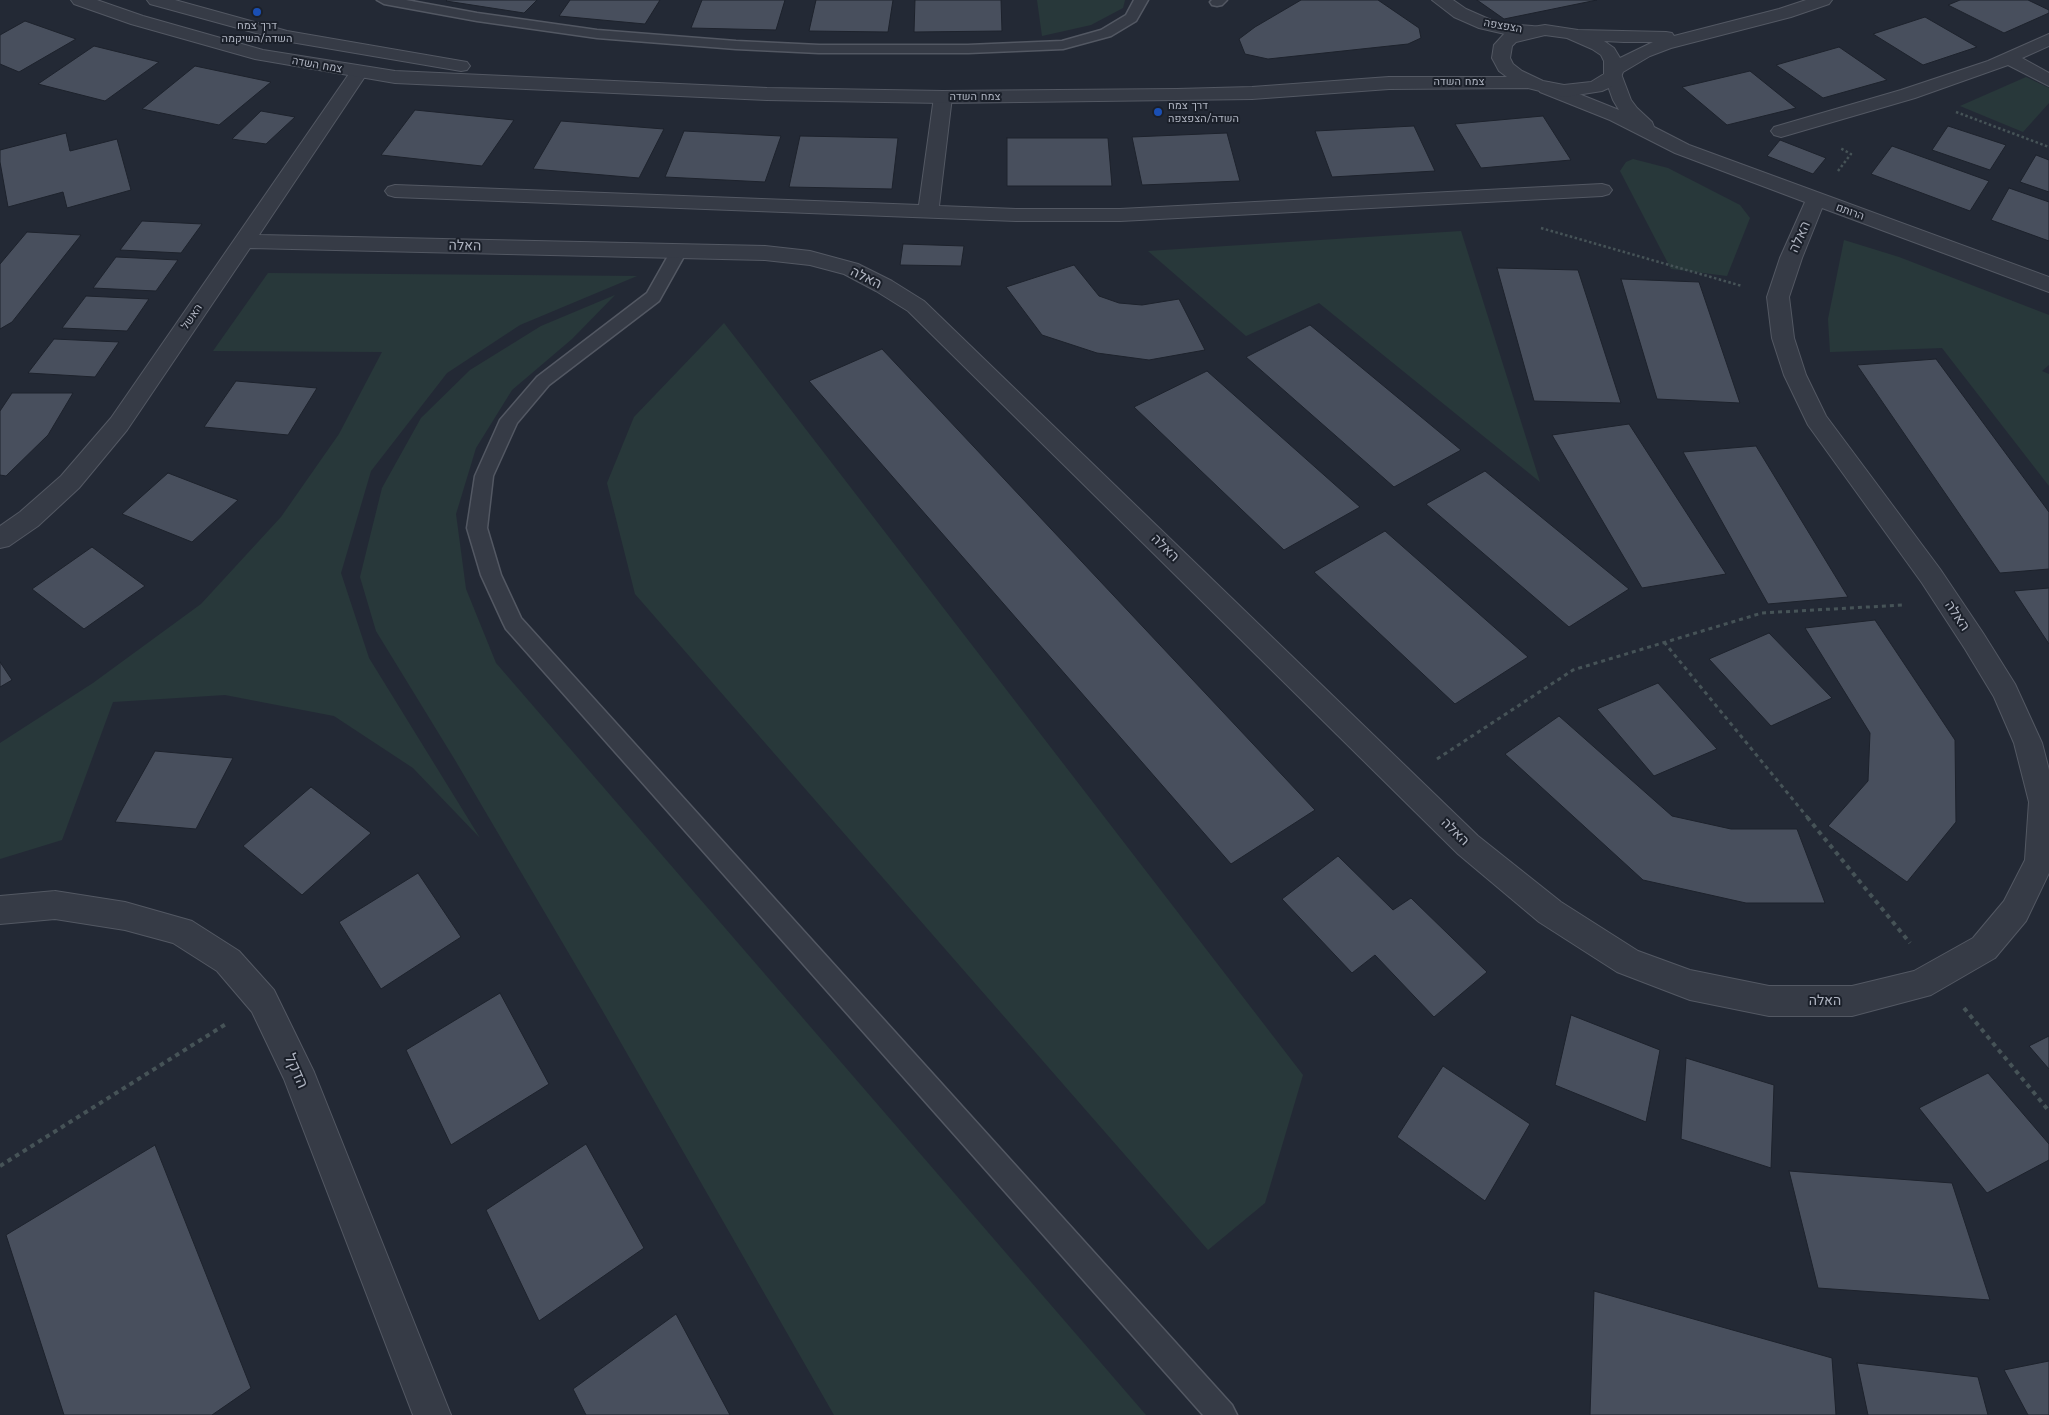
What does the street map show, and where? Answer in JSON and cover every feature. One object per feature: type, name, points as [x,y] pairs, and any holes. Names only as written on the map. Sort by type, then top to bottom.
[{"type":"street","name":"צמח השדה","points":[[80,0],[137,20],[261,55],[395,77],[766,94],[943,97],[1252,93],[1389,82],[1528,83]]},
{"type":"street","name":"צמח השדה","points":[[156,0],[285,36],[561,84]]},
{"type":"street","points":[[1528,83],[1564,91],[1595,87],[1606,82],[1614,72],[1644,52],[1710,32],[1785,13],[1823,0]]},
{"type":"street","name":"הצפצפה","points":[[1444,2],[1485,24],[1505,29],[1571,33]]},
{"type":"street","name":"הצפצפה","points":[[1444,2],[1486,37],[1488,60],[1506,67],[1528,83]]},
{"type":"street","points":[[1488,60],[1510,38],[1532,31]]},
{"type":"street","points":[[1571,33],[1624,37],[1657,37],[1688,36],[1710,32]]},
{"type":"street","name":"הרותם","points":[[1571,33],[1598,45],[1608,52],[1613,61],[1622,100],[1630,112],[1653,134]]},
{"type":"street","points":[[1789,129],[1908,94],[2008,58],[2049,39]]},
{"type":"street","points":[[2008,58],[2049,80]]},
{"type":"street","name":"צמח השדה","points":[[1389,82],[1488,60]]},
{"type":"street","name":"האשל","points":[[0,539],[29,518],[70,482],[119,424],[359,72]]},
{"type":"street","name":"הרותם","points":[[1547,88],[1617,116],[1682,149],[2049,285]]},
{"type":"street","points":[[928,212],[943,97]]},
{"type":"street","points":[[395,192],[1016,215],[1120,215],[1214,212],[1602,190]]},
{"type":"street","name":"האלה","points":[[244,241],[765,253],[810,258],[851,269],[884,286],[916,306],[966,352],[1468,845],[1550,912],[1628,962],[1681,982],[1769,1001],[1852,1001],[1920,984],[1984,948],[2015,911],[2040,861],[2043,802],[2028,743],[2005,692],[1925,568],[1816,419],[1795,375],[1783,338],[1778,297],[1791,258],[1816,199]]},
{"type":"street","name":"הדקל","points":[[0,910],[55,905],[125,916],[181,931],[228,962],[263,1001],[298,1072],[432,1415]]},
{"type":"lane","points":[[384,0],[477,17],[597,34],[736,45],[819,49],[968,49],[1063,45],[1106,33],[1130,18],[1141,0]]},
{"type":"lane","points":[[679,251],[652,297],[543,381],[509,420],[487,468],[484,476],[476,528],[491,575],[513,623],[1222,1415]]},
{"type":"path","points":[[1908,94],[2049,147]]},
{"type":"path","points":[[1789,129],[1851,154],[1816,199]]},
{"type":"path","points":[[1538,227],[1778,297]]},
{"type":"path","points":[[1403,782],[1573,670],[1762,613],[1948,602]]},
{"type":"path","points":[[1664,642],[2049,1111]]},
{"type":"path","points":[[0,1166],[263,1001]]},
{"type":"shaded area","points":[[1037,0],[1125,0],[1123,8],[1091,25],[1042,36]]},
{"type":"shaded area","points":[[2026,77],[2049,88],[2049,103],[2023,132],[1960,106]]},
{"type":"shaded area","points":[[1633,159],[1668,168],[1740,205],[1750,218],[1727,276],[1671,269],[1620,171],[1626,162]]},
{"type":"shaded area","points":[[1461,231],[1540,482],[1319,303],[1246,336],[1148,251]]},
{"type":"shaded area","points":[[1844,240],[1899,257],[2049,315],[2049,365],[2042,371],[2049,374],[2049,486],[1942,348],[1830,352],[1828,319]]},
{"type":"shaded area","points":[[268,273],[637,276],[520,325],[447,373],[371,471],[341,573],[369,658],[480,838],[413,768],[334,716],[225,695],[113,702],[62,840],[0,859],[0,743],[93,683],[201,604],[281,517],[339,434],[382,352],[213,351]]},
{"type":"shaded area","points":[[615,295],[572,339],[512,390],[476,448],[456,514],[466,589],[496,663],[1146,1415],[834,1415],[601,1008],[455,760],[376,631],[360,577],[382,488],[421,418],[470,370],[541,326]]},
{"type":"shaded area","points":[[724,323],[1303,1075],[1265,1203],[1208,1250],[635,594],[607,483],[634,417]]},
{"type":"building","points":[[447,0],[537,0],[524,13],[446,1]]},
{"type":"building","points":[[570,0],[660,0],[645,24],[559,16]]},
{"type":"building","points":[[702,0],[785,0],[776,30],[691,28]]},
{"type":"building","points":[[816,0],[893,0],[888,32],[809,31]]},
{"type":"building","points":[[915,0],[1001,0],[1002,31],[914,32]]},
{"type":"building","points":[[1301,0],[1378,0],[1419,28],[1421,38],[1408,44],[1268,59],[1245,54],[1239,39],[1255,27]]},
{"type":"building","points":[[1477,0],[1597,0],[1504,19]]},
{"type":"building","points":[[1960,0],[2028,0],[2049,10],[2049,13],[2004,33],[1948,5]]},
{"type":"building","points":[[1925,17],[1977,47],[1923,65],[1873,34]]},
{"type":"building","points":[[25,21],[76,39],[19,72],[0,64],[0,35]]},
{"type":"building","points":[[94,46],[159,62],[105,101],[38,84]]},
{"type":"building","points":[[1839,47],[1887,80],[1823,98],[1776,65]]},
{"type":"building","points":[[195,66],[271,82],[219,125],[142,109]]},
{"type":"building","points":[[1750,71],[1796,108],[1727,125],[1682,87]]},
{"type":"building","points":[[415,110],[514,120],[482,166],[381,155]]},
{"type":"building","points":[[261,111],[295,117],[266,144],[232,139]]},
{"type":"building","points":[[1543,116],[1571,160],[1481,168],[1455,124]]},
{"type":"building","points":[[561,121],[664,129],[639,178],[533,169]]},
{"type":"building","points":[[1414,126],[1435,171],[1332,177],[1315,131]]},
{"type":"building","points":[[1948,126],[2006,145],[1990,170],[1932,150]]},
{"type":"building","points":[[684,131],[781,136],[765,182],[665,177]]},
{"type":"building","points":[[66,133],[70,151],[117,139],[131,190],[67,208],[63,192],[8,207],[0,162],[0,150]]},
{"type":"building","points":[[1227,133],[1240,181],[1142,185],[1132,137]]},
{"type":"building","points":[[800,136],[898,138],[892,189],[789,187]]},
{"type":"building","points":[[1007,138],[1108,138],[1112,186],[1007,186]]},
{"type":"building","points":[[1780,140],[1826,158],[1813,174],[1767,156]]},
{"type":"building","points":[[1892,146],[1989,181],[1970,211],[1871,174]]},
{"type":"building","points":[[2036,155],[2049,160],[2049,192],[2020,182]]},
{"type":"building","points":[[2009,188],[2049,202],[2049,241],[1991,220]]},
{"type":"building","points":[[142,221],[202,224],[181,253],[120,250]]},
{"type":"building","points":[[27,232],[81,235],[12,322],[0,329],[0,264]]},
{"type":"building","points":[[903,244],[964,246],[961,266],[900,265]]},
{"type":"building","points":[[116,257],[178,260],[156,291],[93,288]]},
{"type":"building","points":[[1074,265],[1099,296],[1119,303],[1142,305],[1179,299],[1205,350],[1149,360],[1097,353],[1042,335],[1006,287]]},
{"type":"building","points":[[1497,268],[1578,270],[1621,403],[1534,401]]},
{"type":"building","points":[[1621,279],[1699,282],[1740,403],[1657,399]]},
{"type":"building","points":[[86,296],[149,299],[127,331],[62,328]]},
{"type":"building","points":[[1310,325],[1461,450],[1394,487],[1246,357]]},
{"type":"building","points":[[54,339],[119,342],[95,377],[28,373]]},
{"type":"building","points":[[882,349],[1315,810],[1231,864],[809,381]]},
{"type":"building","points":[[1936,359],[2049,512],[2049,569],[2000,573],[1857,365]]},
{"type":"building","points":[[1207,371],[1360,507],[1284,550],[1134,407]]},
{"type":"building","points":[[236,381],[317,388],[288,435],[204,427]]},
{"type":"building","points":[[12,393],[73,393],[48,435],[6,476],[0,475],[0,411]]},
{"type":"building","points":[[1629,424],[1726,574],[1642,588],[1552,435]]},
{"type":"building","points":[[1756,446],[1848,597],[1768,604],[1683,452]]},
{"type":"building","points":[[1485,471],[1629,589],[1569,627],[1426,504]]},
{"type":"building","points":[[168,473],[238,500],[192,542],[122,514]]},
{"type":"building","points":[[1385,531],[1528,657],[1455,704],[1314,572]]},
{"type":"building","points":[[92,547],[145,586],[84,629],[32,589]]},
{"type":"building","points":[[2049,588],[2049,644],[2014,591]]},
{"type":"building","points":[[1875,620],[1955,740],[1956,822],[1907,882],[1828,826],[1868,781],[1870,733],[1805,628]]},
{"type":"building","points":[[1769,633],[1832,698],[1771,726],[1709,659]]},
{"type":"building","points":[[0,662],[12,680],[0,687]]},
{"type":"building","points":[[1658,683],[1717,749],[1654,776],[1597,709]]},
{"type":"building","points":[[1559,716],[1672,816],[1731,829],[1797,829],[1825,903],[1746,903],[1643,880],[1505,754]]},
{"type":"building","points":[[155,751],[233,758],[196,829],[115,822]]},
{"type":"building","points":[[311,787],[371,833],[302,895],[243,846]]},
{"type":"building","points":[[1338,856],[1393,910],[1411,898],[1487,972],[1434,1017],[1375,955],[1352,973],[1282,899]]},
{"type":"building","points":[[418,873],[461,937],[381,989],[339,922]]},
{"type":"building","points":[[500,993],[549,1084],[451,1145],[406,1050]]},
{"type":"building","points":[[1571,1015],[1660,1050],[1646,1122],[1555,1085]]},
{"type":"building","points":[[2049,1036],[2049,1069],[2029,1046]]},
{"type":"building","points":[[1686,1058],[1774,1085],[1771,1168],[1681,1139]]},
{"type":"building","points":[[1443,1066],[1530,1124],[1485,1201],[1397,1137]]},
{"type":"building","points":[[1988,1073],[2049,1144],[2049,1160],[1987,1193],[1919,1108]]},
{"type":"building","points":[[586,1144],[644,1248],[539,1321],[486,1210]]},
{"type":"building","points":[[155,1145],[251,1388],[212,1415],[64,1415],[6,1235]]},
{"type":"building","points":[[1789,1171],[1952,1183],[1990,1300],[1818,1288]]},
{"type":"building","points":[[1594,1291],[1832,1358],[1836,1415],[1590,1415]]},
{"type":"building","points":[[676,1314],[730,1415],[586,1415],[573,1389]]},
{"type":"building","points":[[2049,1361],[2049,1415],[2028,1415],[2004,1370]]},
{"type":"building","points":[[1857,1363],[1978,1377],[1988,1415],[1868,1415]]},
{"type":"place","name":"דרך צמח השדה/השיקמה","points":[[257,12]]},
{"type":"place","name":"דרך צמח השדה/הצפצפה","points":[[1158,112]]}]
